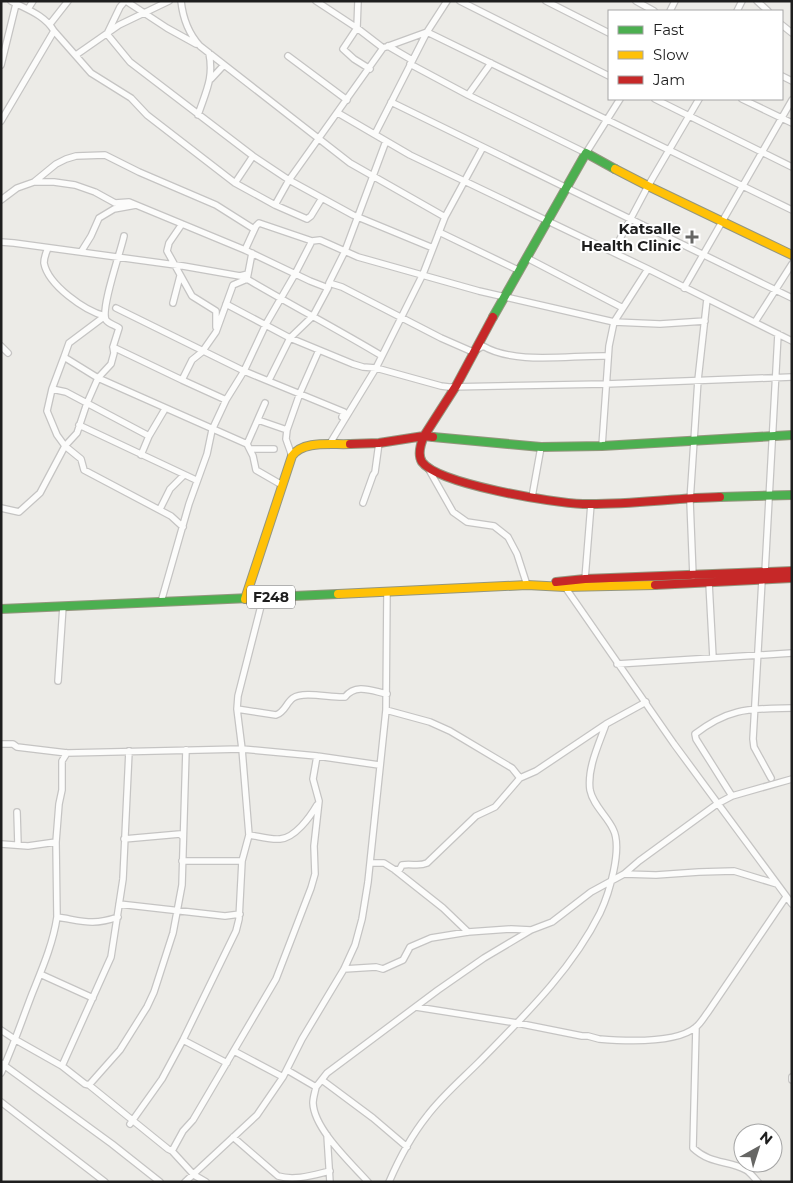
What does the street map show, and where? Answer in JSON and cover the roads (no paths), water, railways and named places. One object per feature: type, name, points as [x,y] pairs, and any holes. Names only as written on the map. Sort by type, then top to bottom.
[{"type":"street","points":[[28,9],[33,1]]},
{"type":"street","points":[[50,24],[68,1]]},
{"type":"street","points":[[107,34],[120,7],[126,1],[142,13],[200,46],[350,163],[445,217]]},
{"type":"street","points":[[76,55],[119,25],[169,1]]},
{"type":"street","points":[[181,1],[186,24],[192,37],[200,46]]},
{"type":"street","points":[[316,1],[386,47],[468,95],[648,186],[792,255]]},
{"type":"street","points":[[358,1],[357,28],[343,49],[370,69]]},
{"type":"street","points":[[375,134],[427,32],[447,1]]},
{"type":"street","points":[[460,1],[608,75]]},
{"type":"street","points":[[546,1],[608,32]]},
{"type":"street","points":[[636,1],[652,10]]},
{"type":"street","points":[[757,1],[767,10]]},
{"type":"street","points":[[1,65],[14,3],[28,9],[50,24],[91,73],[131,98],[147,115],[235,183],[276,205],[307,218],[311,216],[322,198]]},
{"type":"street","points":[[1,121],[54,31]]},
{"type":"street","points":[[276,205],[289,180],[386,47],[427,32],[792,210]]},
{"type":"street","points":[[107,34],[130,62],[253,156],[289,180],[358,216],[433,248]]},
{"type":"street","points":[[198,115],[211,79],[212,70],[209,53]]},
{"type":"street","points":[[288,56],[347,100]]},
{"type":"street","points":[[468,95],[491,63]]},
{"type":"street","points":[[211,79],[224,65]]},
{"type":"street","points":[[619,100],[586,153],[473,352],[456,386],[424,436],[419,454],[422,463],[428,468],[456,479],[503,492],[565,503],[591,504],[690,498],[792,496]]},
{"type":"street","points":[[657,100],[792,167]]},
{"type":"street","points":[[613,252],[648,186],[698,100]]},
{"type":"street","points":[[744,100],[792,123]]},
{"type":"street","points":[[684,288],[792,100]]},
{"type":"street","points":[[391,102],[792,298]]},
{"type":"street","points":[[338,113],[410,155],[648,269],[792,341]]},
{"type":"street","points":[[269,380],[290,338],[313,316],[329,286],[345,251],[386,141]]},
{"type":"street","points":[[328,445],[376,368],[422,274],[445,217],[484,147]]},
{"type":"street","points":[[34,182],[56,164],[66,159],[76,156],[106,154],[157,181],[216,205],[254,229]]},
{"type":"street","points":[[235,183],[253,156]]},
{"type":"street","points":[[1,200],[17,188],[34,182],[54,182],[75,185],[95,192],[115,204],[129,202],[252,253],[295,274],[329,286],[342,287],[473,352]]},
{"type":"street","points":[[81,252],[99,218],[114,210],[136,205]]},
{"type":"street","points":[[245,250],[257,223],[259,223],[312,241],[320,240],[358,257],[505,297],[614,322],[660,324],[704,321]]},
{"type":"street","points":[[182,224],[169,243],[167,251],[173,265],[192,296],[216,310],[216,332]]},
{"type":"street","points":[[439,232],[520,271]]},
{"type":"street","points":[[124,236],[107,296],[104,316],[69,342],[52,389],[47,411],[57,435],[65,446],[81,459],[84,470],[160,509],[183,526]]},
{"type":"street","points":[[162,602],[196,480],[207,454],[212,430],[226,400],[244,371],[266,324],[312,241]]},
{"type":"street","points":[[1,242],[247,276],[280,298],[382,356]]},
{"type":"street","points":[[1,508],[19,512],[40,493],[65,446],[77,433],[98,378],[111,364],[114,353],[113,347],[120,328],[109,323],[104,316],[92,312],[59,289],[44,264],[48,248]]},
{"type":"street","points":[[182,380],[192,360],[202,352],[216,332],[233,285],[247,276],[252,253]]},
{"type":"street","points":[[527,258],[623,308]]},
{"type":"street","points":[[755,322],[792,264]]},
{"type":"street","points":[[173,303],[183,266]]},
{"type":"street","points":[[602,446],[608,356],[614,322],[648,269]]},
{"type":"street","points":[[692,576],[690,498],[698,380],[707,298]]},
{"type":"street","points":[[226,304],[290,338],[353,364],[376,368],[441,386],[606,384],[792,377]]},
{"type":"street","points":[[116,308],[202,352],[344,412],[338,428]]},
{"type":"street","points":[[771,778],[754,747],[757,655],[770,497],[778,334]]},
{"type":"street","points":[[1,346],[8,353]]},
{"type":"street","points":[[473,352],[483,346],[494,352],[515,357],[608,356]]},
{"type":"street","points":[[113,347],[226,400]]},
{"type":"street","points":[[245,599],[292,451],[286,439],[287,430],[300,393],[319,350]]},
{"type":"street","points":[[64,357],[98,378],[124,388],[212,430],[249,446],[274,449]]},
{"type":"street","points":[[52,389],[66,392],[149,436]]},
{"type":"street","points":[[265,403],[249,446],[256,470],[282,485]]},
{"type":"street","points":[[141,455],[149,436],[165,409]]},
{"type":"street","points":[[258,420],[287,430]]},
{"type":"street","points":[[79,425],[196,480]]},
{"type":"street","points":[[292,451],[307,446],[380,443],[424,436],[540,447],[602,446],[792,435]]},
{"type":"street","points":[[363,502],[372,475],[375,472],[380,443]]},
{"type":"street","points":[[532,497],[540,447]]},
{"type":"street","points":[[428,468],[453,512],[467,522],[494,526],[508,537],[517,554],[527,585]]},
{"type":"street","points":[[160,509],[170,489],[184,475]]},
{"type":"street","points":[[585,579],[591,504]]},
{"type":"street","name":"F248","points":[[1,609],[527,585],[565,587],[709,583],[792,571]]},
{"type":"street","name":"F248","points":[[541,585],[585,579],[692,576],[792,578]]},
{"type":"street","points":[[709,583],[713,658]]},
{"type":"street","points":[[565,587],[617,664],[646,702],[717,804],[792,904]]},
{"type":"street","points":[[185,1182],[257,1115],[283,1077],[302,1039],[344,969],[355,945],[362,919],[370,863],[386,710],[386,591]]},
{"type":"street","points":[[132,1122],[162,1079],[236,931],[240,914],[242,860],[249,835],[237,709],[238,696],[263,598]]},
{"type":"street","points":[[58,681],[63,606]]},
{"type":"street","points":[[617,664],[792,653]]},
{"type":"street","points":[[237,709],[276,715],[282,713],[292,699],[301,695],[345,697],[358,688],[387,694]]},
{"type":"street","points":[[395,870],[400,869],[402,865],[421,866],[427,862],[476,816],[495,807],[520,778],[536,771],[606,724],[646,702]]},
{"type":"street","points":[[732,796],[696,739],[695,734],[721,716],[734,712],[755,709],[792,708]]},
{"type":"street","points":[[386,710],[430,722],[450,731],[512,768],[520,778]]},
{"type":"street","points":[[390,1182],[396,1165],[427,1115],[518,1023],[564,970],[585,940],[601,911],[612,880],[616,836],[590,792],[590,780],[596,752],[606,724]]},
{"type":"street","points":[[1,744],[66,752],[242,749],[317,756],[379,765]]},
{"type":"street","points":[[89,1085],[120,1050],[147,1007],[154,992],[173,933],[182,885],[186,750]]},
{"type":"street","points":[[62,1066],[111,957],[123,879],[129,751]]},
{"type":"street","points":[[1,1073],[3,1064],[16,1040],[55,928],[57,917],[56,842],[62,790],[62,761],[66,752]]},
{"type":"street","points":[[172,1151],[183,1131],[193,1120],[276,979],[311,888],[315,874],[314,846],[319,801],[313,779],[317,756]]},
{"type":"street","points":[[368,1182],[327,1135],[316,1116],[313,1103],[316,1087],[327,1073],[484,958],[531,930],[552,922],[591,892],[624,874],[717,804],[732,796],[792,779]]},
{"type":"street","points":[[249,835],[280,839],[289,837],[312,813],[319,801]]},
{"type":"street","points":[[17,812],[18,845]]},
{"type":"street","points":[[124,839],[180,834],[183,837]]},
{"type":"street","points":[[1,844],[28,846],[56,842]]},
{"type":"street","points":[[182,861],[242,860]]},
{"type":"street","points":[[370,863],[384,863],[395,870],[443,908],[468,932]]},
{"type":"street","points":[[624,874],[656,875],[728,871],[777,884]]},
{"type":"street","points":[[416,1007],[518,1023],[599,1039],[670,1039],[683,1035],[696,1027],[786,897]]},
{"type":"street","points":[[119,904],[225,916],[240,914]]},
{"type":"street","points":[[57,917],[93,923],[103,922],[118,916]]},
{"type":"street","points":[[344,969],[376,967],[384,969],[403,960],[410,947],[431,938],[468,932],[511,929],[531,930]]},
{"type":"street","points":[[40,974],[93,998]]},
{"type":"street","points":[[696,1027],[694,1148],[700,1154],[712,1160],[748,1171],[758,1182]]},
{"type":"street","points":[[1,1030],[62,1066],[89,1085],[132,1122],[168,1150],[172,1151],[194,1175],[206,1182]]},
{"type":"street","points":[[183,1040],[227,1063]]},
{"type":"street","points":[[234,1051],[283,1077]]},
{"type":"street","points":[[3,1064],[112,1144],[160,1182]]},
{"type":"street","points":[[287,1070],[316,1087]]},
{"type":"street","points":[[322,1080],[373,1118],[407,1147]]},
{"type":"street","points":[[1,1102],[105,1182]]},
{"type":"street","points":[[327,1135],[330,1182]]},
{"type":"street","points":[[234,1137],[278,1176],[299,1178],[330,1171]]},
{"type":"place","name":"Katsalle Health Clinic","points":[[692,237]]}]
